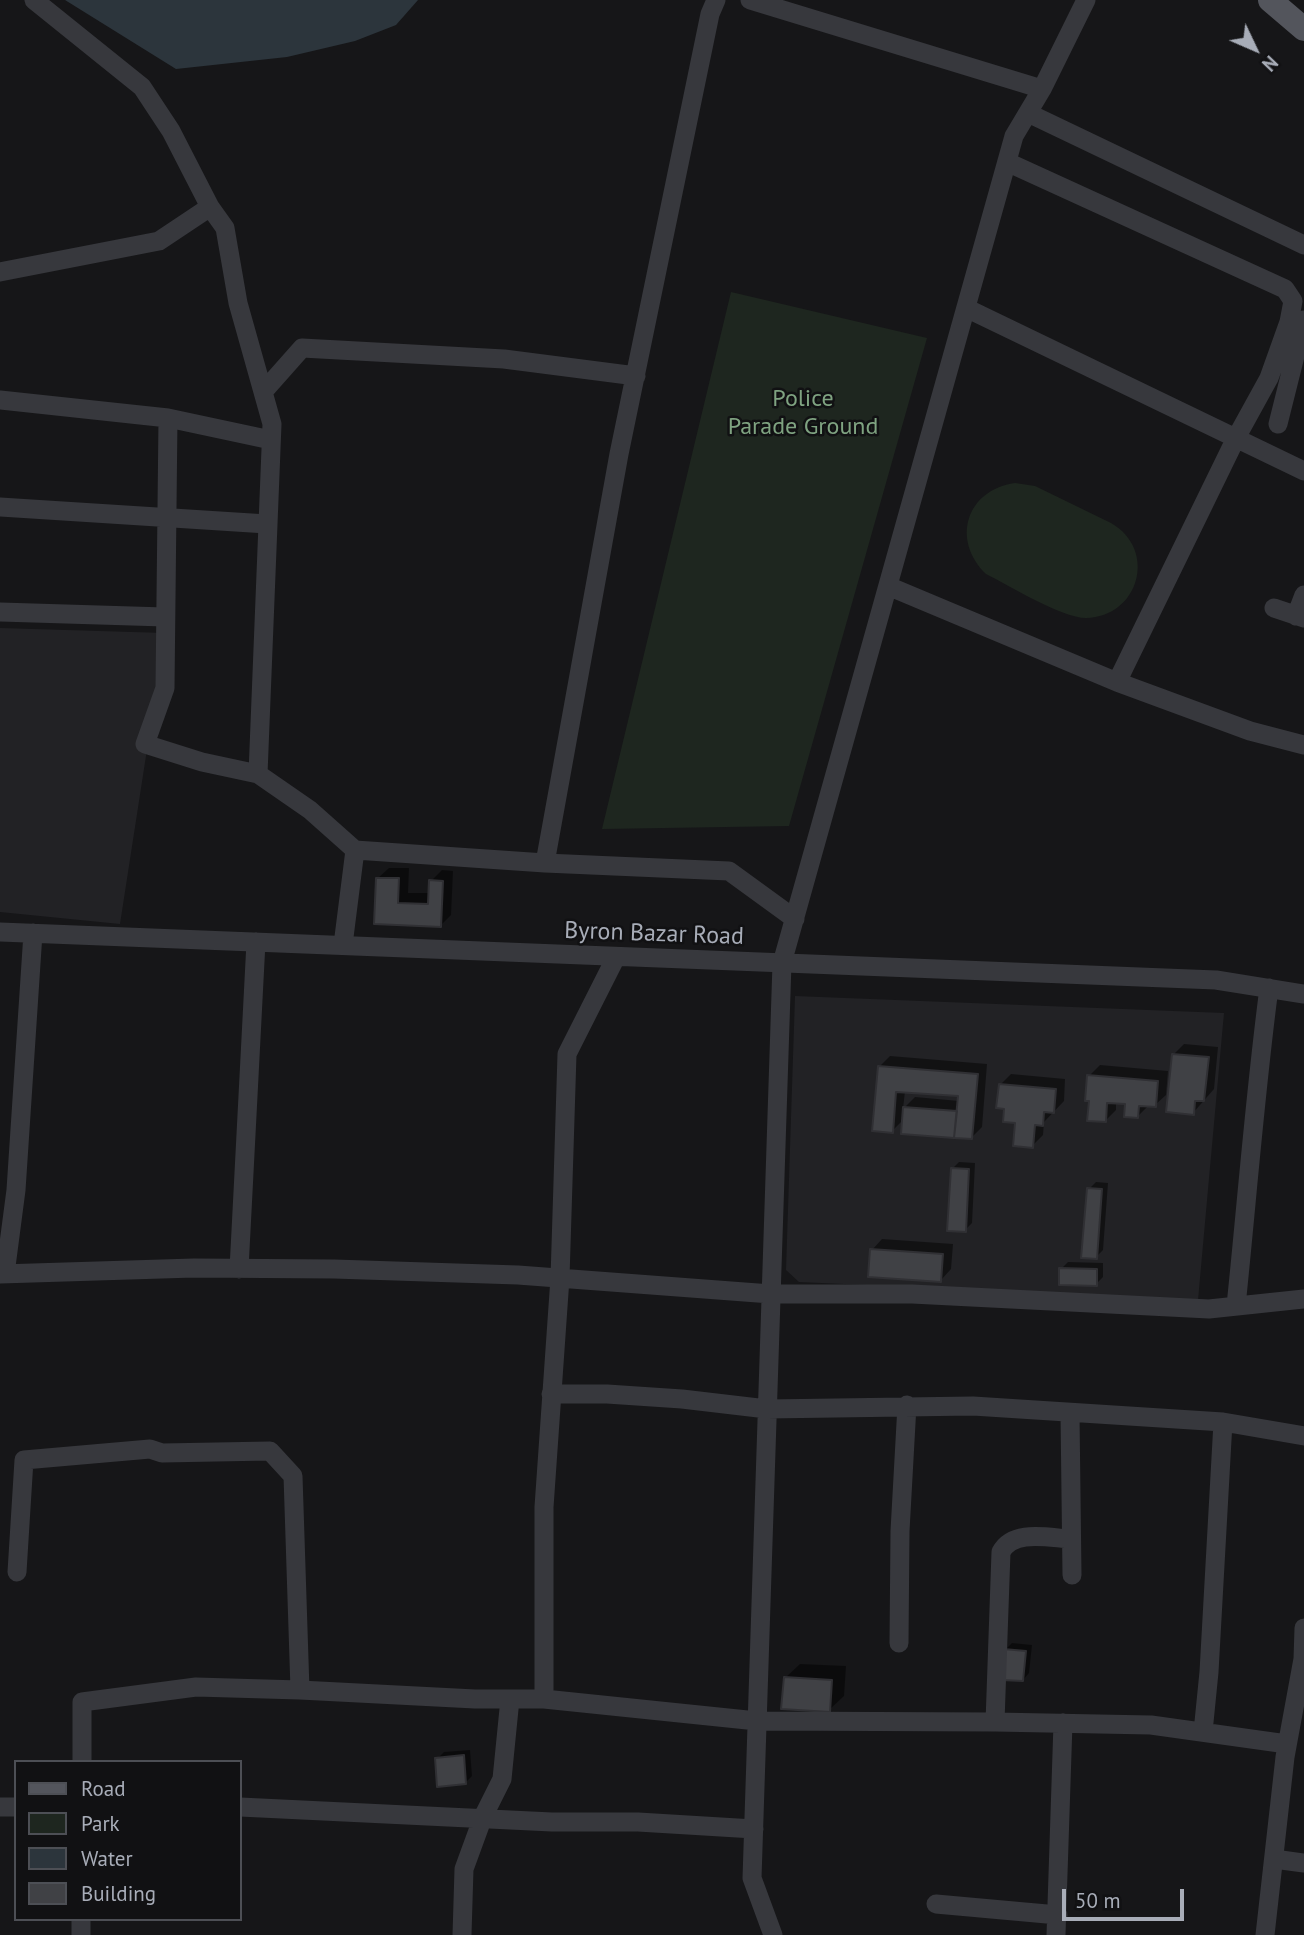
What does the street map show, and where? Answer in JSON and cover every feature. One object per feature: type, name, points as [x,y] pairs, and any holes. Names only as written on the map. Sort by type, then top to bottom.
[{"type":"main road","points":[[1270,0],[1304,29]]},
{"type":"street","points":[[34,0],[142,87],[171,131],[210,208],[225,228],[238,303],[272,424],[258,774]]},
{"type":"street","points":[[545,863],[635,376],[710,14],[716,0]]},
{"type":"street","points":[[750,0],[1042,89]]},
{"type":"street","points":[[772,1935],[752,1878],[782,963],[1014,136],[1042,89],[1086,0]]},
{"type":"street","points":[[1028,113],[1304,245]]},
{"type":"street","points":[[1007,162],[1285,289],[1293,301],[1289,322],[1269,378],[1236,438],[1117,682]]},
{"type":"street","points":[[0,272],[159,241],[210,208]]},
{"type":"street","points":[[966,308],[1304,471]]},
{"type":"street","points":[[1278,424],[1304,320]]},
{"type":"street","points":[[262,392],[302,348],[504,359],[635,376]]},
{"type":"street","points":[[0,400],[168,418],[271,440]]},
{"type":"street","points":[[168,418],[165,688],[145,744],[202,762],[258,774],[310,810],[355,850],[545,863],[729,871],[795,919]]},
{"type":"street","points":[[0,507],[267,524]]},
{"type":"street","points":[[888,586],[1117,682],[1250,731],[1304,745]]},
{"type":"street","points":[[1274,608],[1300,617],[1304,596]]},
{"type":"street","points":[[0,612],[165,617]]},
{"type":"street","points":[[343,945],[355,850]]},
{"type":"street","name":"Byron Bazar Road","points":[[0,932],[1216,979],[1304,994]]},
{"type":"street","points":[[33,933],[16,1190],[2,1274],[360,1269],[560,1278],[771,1294],[912,1294],[1209,1309],[1304,1299]]},
{"type":"street","points":[[239,1269],[256,942]]},
{"type":"street","points":[[544,1699],[544,1507],[560,1278],[568,1054],[616,957]]},
{"type":"street","points":[[1236,1306],[1255,1093],[1269,988]]},
{"type":"street","points":[[551,1394],[607,1394],[682,1399],[767,1409],[973,1406],[1223,1422],[1304,1436]]},
{"type":"street","points":[[899,1643],[900,1531],[907,1405]]},
{"type":"street","points":[[1070,1414],[1072,1576]]},
{"type":"street","points":[[1203,1732],[1210,1659],[1223,1422]]},
{"type":"street","points":[[17,1572],[24,1460],[150,1449],[162,1452],[270,1451],[293,1476],[300,1690]]},
{"type":"street","points":[[995,1722],[1001,1552],[1005,1544],[1014,1538],[1072,1539]]},
{"type":"street","points":[[1265,1935],[1274,1859],[1292,1755],[1304,1659],[1304,1628]]},
{"type":"street","points":[[82,1760],[82,1702],[196,1687],[544,1699],[757,1721],[1150,1725],[1203,1732],[1292,1755]]},
{"type":"street","points":[[461,1935],[464,1869],[483,1817],[502,1779],[510,1699]]},
{"type":"street","points":[[936,1904],[1057,1925],[1063,1723]]},
{"type":"street","points":[[242,1807],[348,1814],[483,1817],[552,1822],[638,1822],[754,1829]]},
{"type":"street","points":[[1274,1859],[1304,1863]]},
{"type":"shaded area","points":[[0,628],[165,633],[120,924],[0,912]]},
{"type":"shaded area","points":[[795,996],[1224,1013],[1198,1300],[799,1282],[786,1270]]},
{"type":"green space","name":"Police Parade Ground","points":[[731,292],[927,338],[789,826],[602,829]]},
{"type":"green space","points":[[1015,483],[1035,486],[1111,523],[1126,535],[1134,549],[1138,565],[1130,595],[1119,607],[1104,615],[1076,617],[1050,607],[986,574],[975,561],[967,532],[969,518],[975,506],[985,495]]},
{"type":"water","points":[[65,0],[418,0],[396,25],[355,41],[287,57],[176,69]]},
{"type":"building","points":[[376,878],[399,878],[398,903],[428,904],[429,880],[443,881],[441,927],[374,924]]},
{"type":"building","points":[[1172,1054],[1209,1057],[1204,1101],[1195,1101],[1194,1115],[1166,1112]]},
{"type":"building","points":[[878,1066],[978,1074],[972,1139],[954,1138],[958,1096],[896,1092],[893,1133],[872,1131]]},
{"type":"building","points":[[1087,1075],[1158,1081],[1156,1107],[1139,1106],[1138,1118],[1124,1117],[1125,1104],[1107,1103],[1106,1122],[1087,1121]]},
{"type":"building","points":[[999,1084],[1056,1089],[1054,1113],[1044,1112],[1043,1126],[1035,1125],[1033,1148],[1013,1146],[1015,1123],[1003,1122],[1004,1109],[996,1108]]},
{"type":"building","points":[[903,1107],[957,1111],[954,1138],[901,1134]]},
{"type":"building","points":[[951,1168],[969,1169],[966,1232],[947,1231]]},
{"type":"building","points":[[1087,1188],[1102,1189],[1097,1259],[1081,1258]]},
{"type":"building","points":[[870,1249],[943,1254],[941,1282],[868,1277]]},
{"type":"building","points":[[1059,1268],[1097,1269],[1097,1286],[1059,1285]]},
{"type":"building","points":[[1003,1649],[1026,1651],[1023,1681],[1001,1680]]},
{"type":"building","points":[[784,1677],[832,1680],[830,1712],[781,1709]]},
{"type":"building","points":[[464,1755],[466,1784],[437,1787],[435,1758]]}]
